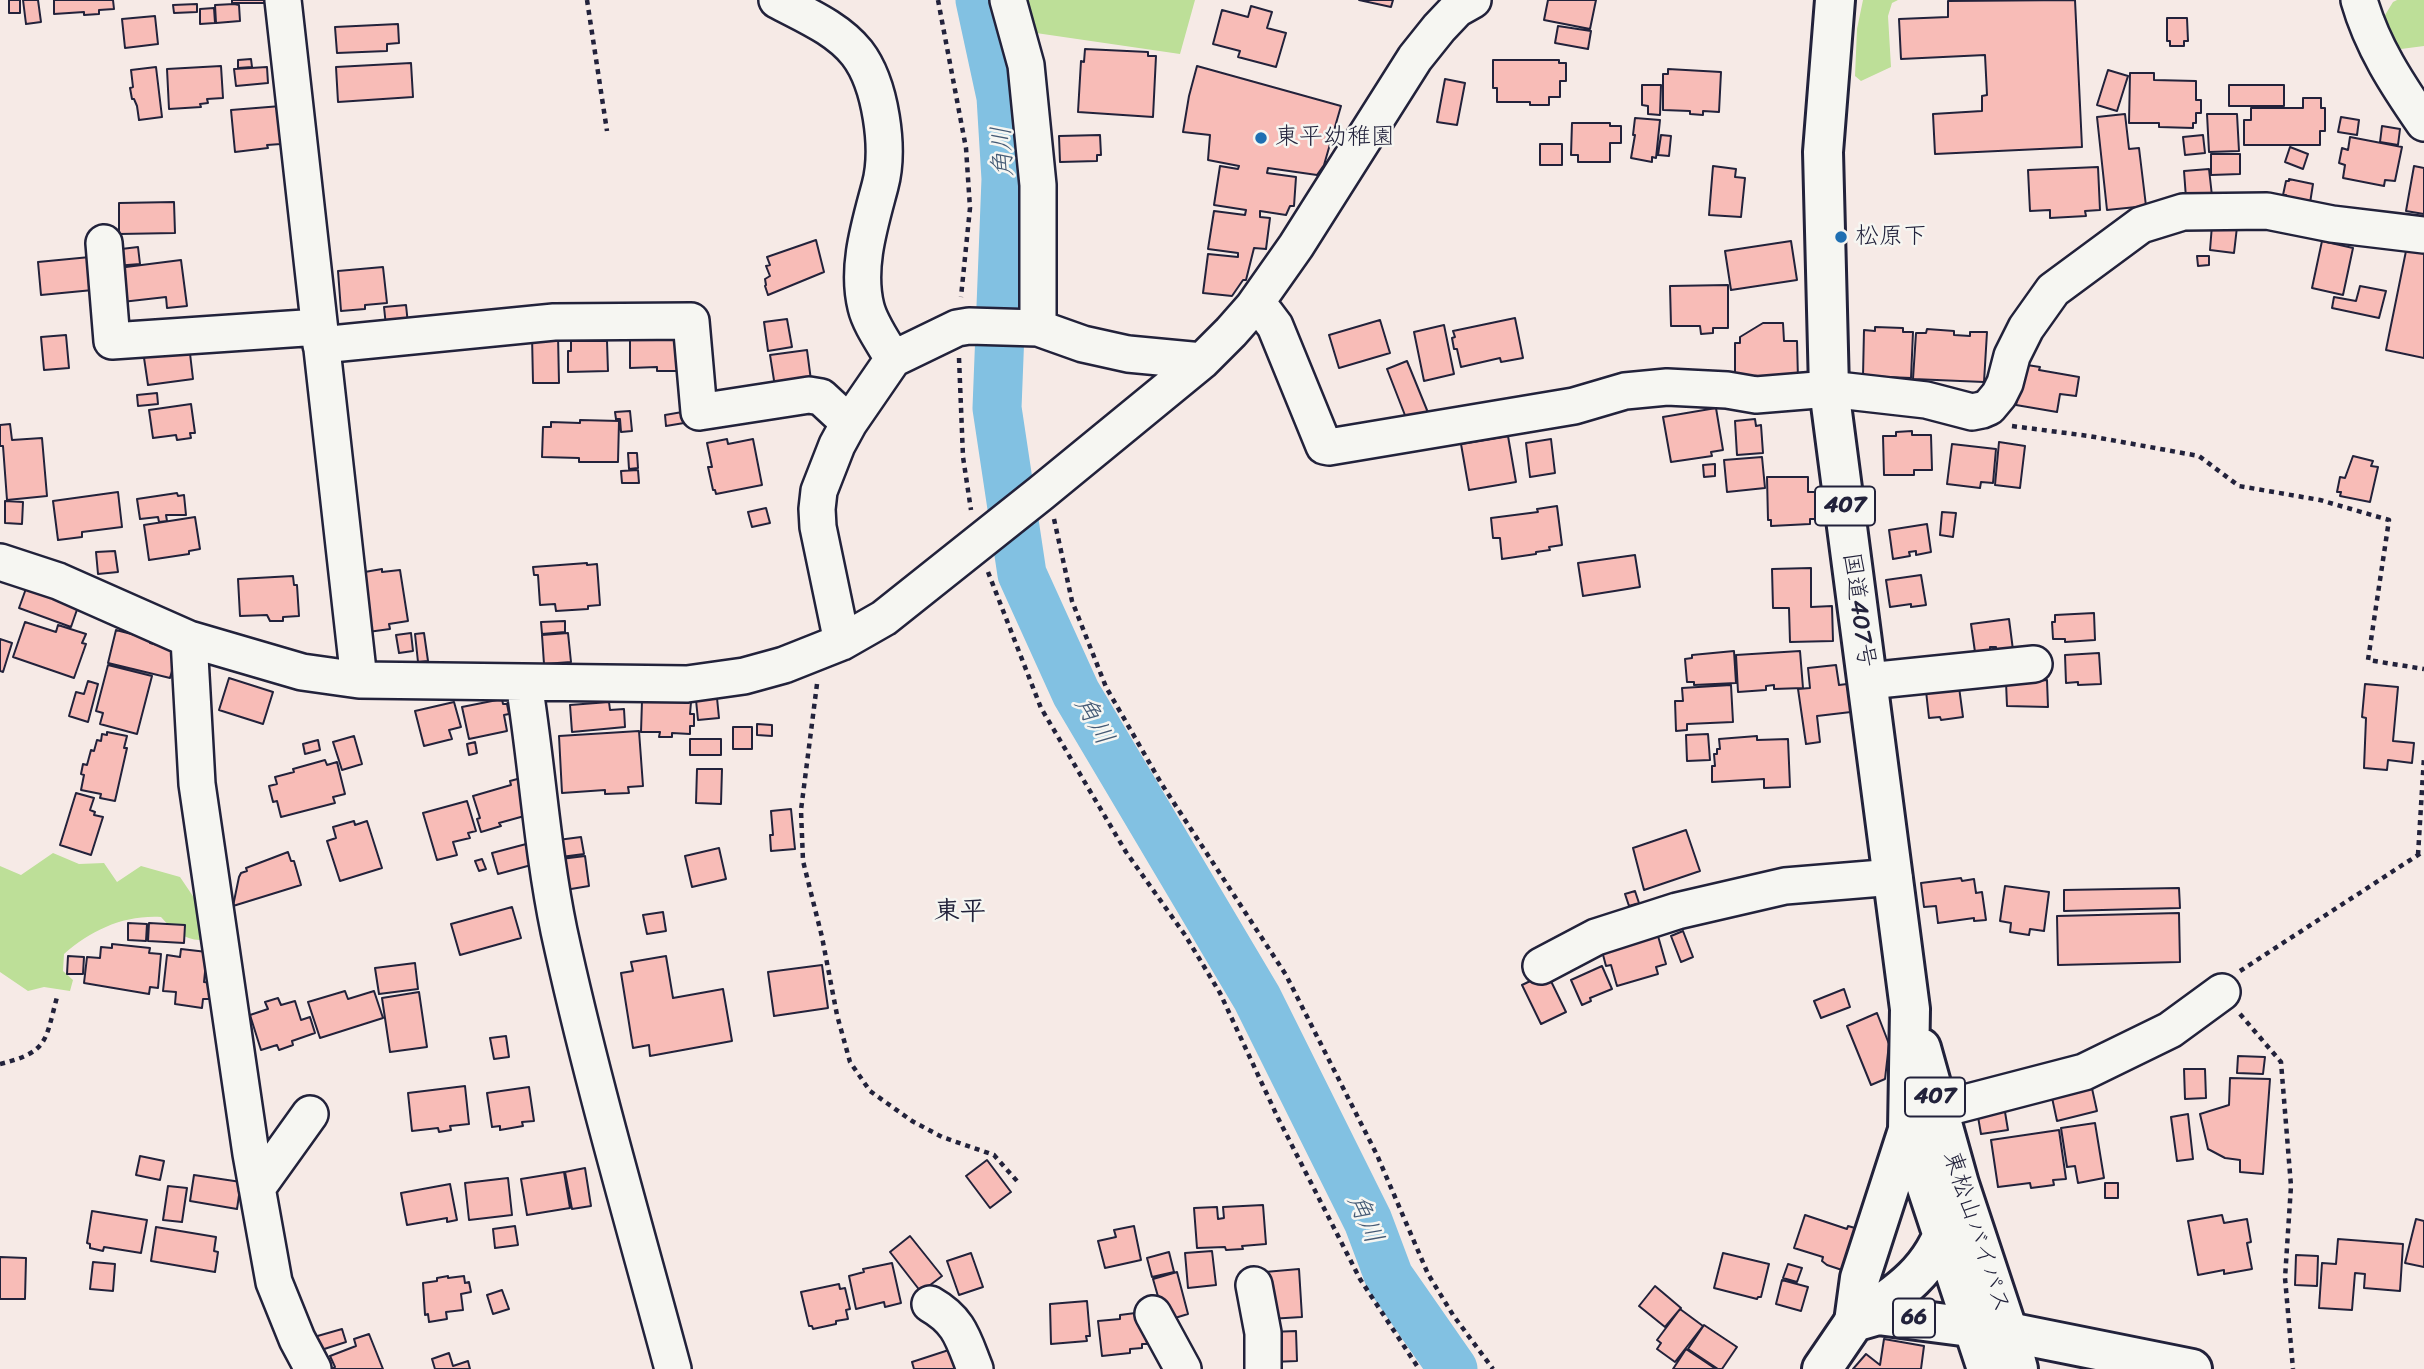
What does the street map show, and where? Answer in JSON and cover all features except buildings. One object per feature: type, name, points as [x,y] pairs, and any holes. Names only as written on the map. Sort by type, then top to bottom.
[{"type":"main road","name":"国道407号","points":[[1835,0],[1823,152],[1829,389],[1910,1009]]},
{"type":"main road","name":"東松山バイパス","points":[[1910,1009],[1923,1120],[1943,1239],[1991,1330],[2018,1369]]},
{"type":"main road","name":"東松山バイパス","points":[[1923,1120],[1959,1184],[1991,1330],[1987,1369]]},
{"type":"main road","points":[[1854,1322],[1860,1278],[1923,1120]]},
{"type":"main road","points":[[1822,1369],[1854,1322],[1899,1293],[1920,1274],[1943,1239],[1959,1184]]},
{"type":"main road","name":"66","points":[[1854,1322],[1867,1317],[1888,1315],[1991,1330],[2192,1369]]},
{"type":"street","points":[[283,0],[359,680]]},
{"type":"street","points":[[777,0],[831,29],[858,53],[875,90],[886,136],[881,182],[862,269],[866,308],[893,359]]},
{"type":"street","points":[[1008,0],[1026,65],[1038,185],[1034,327]]},
{"type":"street","points":[[0,562],[58,581],[189,639],[303,672],[359,680],[687,684],[710,682],[784,665],[826,648],[884,618],[1202,361],[1253,307],[1296,246],[1415,58],[1457,9],[1473,0]]},
{"type":"street","points":[[2359,0],[2368,30],[2401,89],[2424,123]]},
{"type":"street","points":[[1253,307],[1266,314],[1275,326],[1324,446],[1329,447],[1574,406],[1625,391],[1667,387],[1727,390],[1756,395],[1829,389],[1926,400],[1972,412],[1989,407],[1999,396],[2012,356],[2025,328],[2053,290],[2141,225],[2183,212],[2267,211],[2332,224],[2424,235]]},
{"type":"street","points":[[104,243],[112,341],[320,336],[554,322],[691,321],[699,412],[809,395],[821,397],[849,423]]},
{"type":"street","points":[[826,648],[817,509],[819,491],[849,423],[893,359],[963,327],[1034,327],[1083,344],[1128,354],[1202,361]]},
{"type":"street","points":[[189,639],[197,784],[220,954],[257,1188],[274,1282],[293,1330],[313,1369]]},
{"type":"street","points":[[1868,681],[2034,664]]},
{"type":"street","points":[[524,683],[546,856],[559,930],[613,1148],[673,1369]]},
{"type":"street","points":[[1541,965],[1596,936],[1677,911],[1785,886],[1894,877]]},
{"type":"street","points":[[1923,1120],[2084,1072],[2170,1030],[2222,992]]},
{"type":"street","points":[[257,1188],[310,1114]]},
{"type":"street","points":[[1254,1284],[1263,1333],[1263,1369]]},
{"type":"street","points":[[930,1304],[946,1313],[958,1327],[975,1369]]},
{"type":"street","points":[[1153,1314],[1183,1369]]},
{"type":"path","points":[[587,0],[607,131]]},
{"type":"path","points":[[938,0],[966,148],[970,208],[963,285],[963,457],[981,539],[1041,708],[1126,852],[1185,935],[1220,993],[1278,1118],[1360,1279],[1419,1369]]},
{"type":"path","points":[[1972,412],[1992,422],[2007,425],[2089,436],[2199,456],[2239,486],[2320,500],[2389,520],[2368,660],[2424,669]]},
{"type":"path","points":[[1045,490],[1072,601],[1106,687],[1174,804],[1286,975],[1377,1155],[1428,1274],[1453,1315],[1493,1369]]},
{"type":"path","points":[[826,648],[816,673],[817,693],[801,810],[803,861],[850,1062],[870,1091],[942,1137],[993,1155],[1017,1181]]},
{"type":"path","points":[[2418,855],[2424,757]]},
{"type":"path","points":[[2293,1369],[2285,1278],[2291,1186],[2281,1062],[2216,986],[2424,851]]},
{"type":"path","points":[[0,1064],[24,1058],[40,1049],[57,997]]},
{"type":"green space","points":[[1025,0],[1195,0],[1180,54],[1036,33]]},
{"type":"green space","points":[[1863,0],[1898,0],[1892,3],[1888,16],[1891,67],[1861,81],[1855,76],[1857,29]]},
{"type":"green space","points":[[2397,0],[2424,0],[2424,46],[2401,49],[2386,36],[2382,20]]},
{"type":"green space","points":[[53,853],[79,864],[104,863],[117,882],[141,866],[180,877],[205,914],[211,938],[197,940],[183,936],[161,917],[121,922],[97,931],[64,954],[63,971],[73,980],[70,991],[44,987],[28,991],[0,972],[0,866],[21,875]]},
{"type":"waterway","name":"角川","points":[[980,0],[1001,97],[1006,179],[997,408],[1022,574],[1076,693],[1257,998],[1368,1221],[1389,1277],[1453,1369]]},
{"type":"place","name":"東平幼稚園","points":[[1261,138]]},
{"type":"place","name":"松原下","points":[[1841,237]]},
{"type":"district","name":"東平","points":[[960,912]]}]
